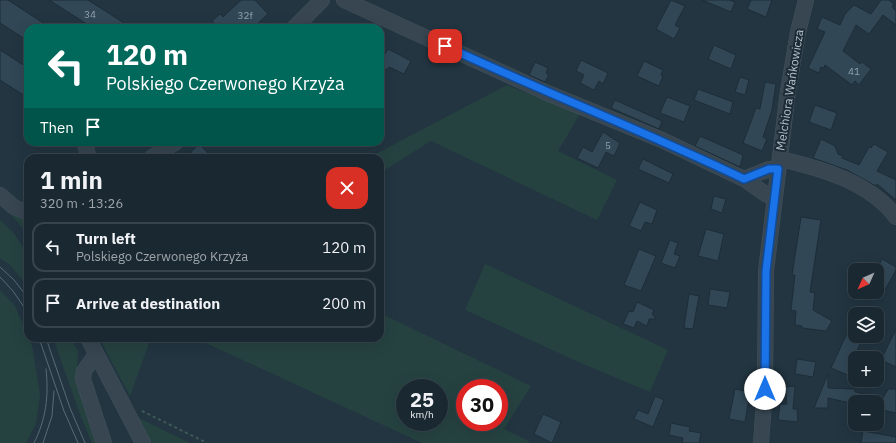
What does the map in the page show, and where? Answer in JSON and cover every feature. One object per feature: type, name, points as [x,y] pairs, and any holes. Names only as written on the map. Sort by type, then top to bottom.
[{"type":"street","points":[[298,24],[322,0]]},
{"type":"street","points":[[344,0],[545,92],[662,140],[744,179],[767,195],[775,197]]},
{"type":"street","name":"Melchiora Wańkowicza","points":[[760,443],[765,389],[766,271],[793,60],[806,0]]},
{"type":"street","points":[[157,154],[170,146]]},
{"type":"street","points":[[744,179],[779,164],[809,166],[860,187],[878,197],[896,217]]},
{"type":"street","points":[[0,195],[14,207],[24,211]]},
{"type":"street","points":[[90,342],[143,443]]},
{"type":"street","points":[[96,354],[84,371],[83,379],[104,443]]},
{"type":"path","points":[[124,408],[138,410],[207,443]]},
{"type":"green space","points":[[507,85],[580,114],[558,151],[617,180],[597,220],[431,141],[384,170],[384,154],[376,154]]},
{"type":"green space","points":[[10,214],[24,219],[24,230]]},
{"type":"green space","points":[[0,220],[13,232],[24,249],[24,282],[10,265],[0,258]]},
{"type":"green space","points":[[485,264],[668,350],[650,392],[583,364],[465,310]]},
{"type":"green space","points":[[0,290],[15,306],[24,327],[24,342],[31,342],[32,345],[40,395],[36,424],[26,443],[0,443]]},
{"type":"green space","points":[[384,315],[531,386],[508,423],[508,379],[456,379],[456,431],[508,431],[530,443],[422,443],[396,431],[448,431],[448,379],[396,379],[396,431],[204,342],[384,342]]},
{"type":"green space","points":[[54,342],[73,342],[78,351],[77,371],[98,443],[92,443],[81,417]]},
{"type":"green space","points":[[101,342],[150,342],[130,396]]},
{"type":"green space","points":[[139,418],[190,443],[152,443]]},
{"type":"building","points":[[0,0],[8,0],[45,24],[24,24],[24,38],[0,23]]},
{"type":"building","points":[[49,0],[88,0],[126,24],[87,24]]},
{"type":"building","points":[[241,0],[255,0],[268,14],[257,24],[215,24],[212,21],[220,14],[223,17]]},
{"type":"building","points":[[671,0],[685,6],[675,25],[680,28],[674,39],[656,29]]},
{"type":"building","points":[[702,0],[729,0],[735,2],[731,12]]},
{"type":"building","points":[[751,0],[772,0],[766,17],[747,9]]},
{"type":"building","points":[[881,0],[889,0],[894,4],[892,7],[896,11],[896,25],[883,15],[869,34],[856,25],[843,51],[860,64],[862,62],[871,69],[859,85],[855,81],[852,85],[825,65],[824,68],[821,67],[819,73],[808,68],[825,32],[817,29],[822,17],[840,25],[845,14],[854,5],[871,14]]},
{"type":"building","points":[[714,45],[736,55],[731,69],[708,59]]},
{"type":"building","points":[[388,49],[411,61],[404,74],[389,67],[387,70],[384,68],[384,56]]},
{"type":"building","points":[[0,50],[24,65],[24,95],[0,80]]},
{"type":"building","points":[[581,60],[608,73],[603,84],[599,81],[594,90],[580,83],[584,75],[576,71]]},
{"type":"building","points":[[644,61],[663,70],[661,75],[663,76],[659,86],[637,76]]},
{"type":"building","points":[[535,62],[548,68],[546,73],[549,75],[545,82],[529,75]]},
{"type":"building","points":[[740,77],[749,80],[745,95],[735,92]]},
{"type":"building","points":[[765,82],[776,84],[772,110],[763,137],[767,139],[762,151],[743,143],[756,108],[760,109]]},
{"type":"building","points":[[698,89],[733,102],[730,114],[694,100]]},
{"type":"building","points":[[667,97],[690,106],[684,122],[660,113]]},
{"type":"building","points":[[615,100],[662,121],[659,129],[611,108]]},
{"type":"building","points":[[815,105],[837,113],[831,130],[809,122]]},
{"type":"building","points":[[603,132],[620,143],[614,156],[606,152],[598,168],[577,158],[583,147],[592,152]]},
{"type":"building","points":[[700,136],[743,155],[740,167],[695,146]]},
{"type":"building","points":[[821,139],[835,146],[838,154],[843,156],[842,158],[859,165],[869,147],[871,148],[874,144],[888,152],[877,171],[896,180],[896,200],[877,184],[876,186],[847,170],[813,158]]},
{"type":"building","points":[[197,146],[201,146],[209,154],[193,154],[191,152]]},
{"type":"building","points":[[643,159],[673,174],[669,183],[638,169]]},
{"type":"building","points":[[714,196],[726,199],[722,213],[711,209]]},
{"type":"building","points":[[640,202],[657,210],[652,224],[645,222],[641,231],[629,226]]},
{"type":"building","points":[[801,217],[821,220],[810,292],[815,293],[813,310],[832,321],[826,331],[802,328],[802,326],[795,325],[796,311],[791,310],[795,275],[792,275]]},
{"type":"building","points":[[706,229],[724,234],[718,261],[698,256]]},
{"type":"building","points":[[670,240],[678,243],[674,254],[680,256],[675,268],[661,263]]},
{"type":"building","points":[[639,249],[656,256],[641,291],[624,285]]},
{"type":"building","points":[[882,259],[896,267],[896,270],[885,290],[884,263],[880,263]]},
{"type":"building","points":[[710,289],[730,292],[727,308],[708,305]]},
{"type":"building","points":[[689,294],[699,296],[693,329],[684,328]]},
{"type":"building","points":[[637,302],[654,310],[652,314],[656,319],[649,319],[647,326],[637,321],[634,328],[623,324],[629,311],[633,312]]},
{"type":"building","points":[[896,329],[896,367],[884,361],[884,354]]},
{"type":"building","points":[[848,331],[848,343],[861,343],[857,351],[848,351],[848,375],[831,368]]},
{"type":"building","points":[[797,359],[816,362],[813,377],[795,374]]},
{"type":"building","points":[[828,374],[828,388],[855,389],[855,392],[869,395],[848,395],[848,402],[828,398],[828,408],[814,408]]},
{"type":"building","points":[[795,386],[793,409],[797,409],[798,422],[778,420],[780,404],[787,404],[785,387]]},
{"type":"building","points":[[735,389],[750,392],[745,422],[729,419]]},
{"type":"building","points":[[888,389],[896,389],[896,413],[884,410],[884,396]]},
{"type":"building","points":[[655,396],[664,400],[653,427],[634,419],[638,410],[648,414]]},
{"type":"building","points":[[543,414],[561,422],[552,443],[534,434]]},
{"type":"building","points":[[671,423],[690,427],[689,431],[701,433],[699,443],[682,443],[683,438],[669,435]]},
{"type":"building","points":[[863,431],[896,437],[896,443],[861,443]]},
{"type":"tram line","points":[[0,267],[14,280],[24,293]]},
{"type":"tram line","points":[[0,277],[13,291],[24,307]]},
{"type":"tram line","points":[[40,342],[64,411],[78,443]]},
{"type":"tram line","points":[[47,342],[70,408],[85,443]]},
{"type":"tram line","points":[[34,443],[46,407],[46,369]]},
{"type":"tram line","points":[[43,443],[52,416],[54,391]]},
{"type":"route","points":[[445,46],[545,92],[662,140],[744,179],[769,169],[778,169],[766,271],[765,389]]}]
